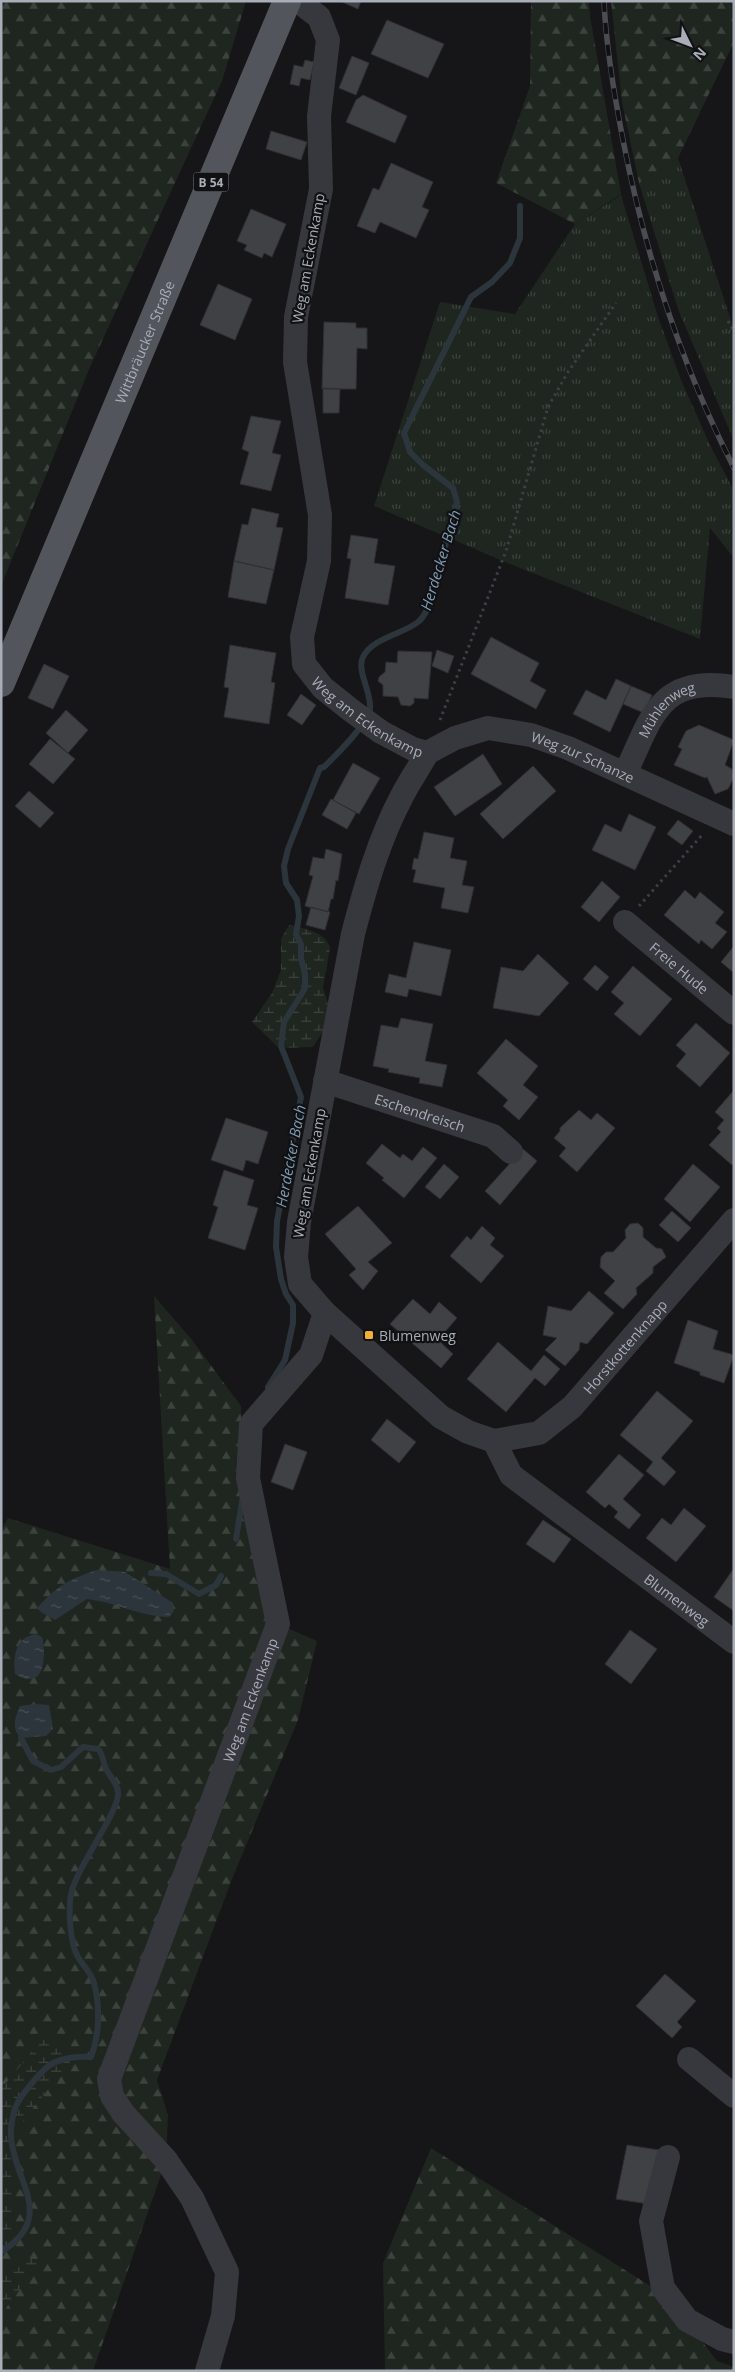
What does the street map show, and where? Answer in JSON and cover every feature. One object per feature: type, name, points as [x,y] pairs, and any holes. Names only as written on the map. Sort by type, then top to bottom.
[{"type":"main road","name":"Wittbräucker Straße","points":[[1,683],[287,1]]},
{"type":"street","name":"Weg am Eckenkamp","points":[[207,2371],[223,2316],[228,2272],[192,2198],[166,2160],[123,2113],[112,2096],[109,2079],[278,1624],[248,1478],[252,1424],[311,1355],[325,1313],[300,1284],[296,1257],[299,1222],[353,934],[365,890],[401,797],[428,753],[413,749],[381,732],[323,688],[304,664],[302,638],[319,560],[320,515],[295,362],[296,316],[321,189],[319,116],[328,40],[319,17],[298,1]]},
{"type":"street","name":"Mühlenweg","points":[[624,774],[653,714],[665,699],[680,689],[700,684],[734,687]]},
{"type":"street","name":"Weg zur Schanze","points":[[428,753],[455,738],[488,728],[531,735],[568,748],[726,820]]},
{"type":"street","name":"Freie Hude","points":[[625,922],[734,1013]]},
{"type":"street","name":"Eschendreisch","points":[[325,1081],[493,1136],[511,1152]]},
{"type":"street","name":"Horstkottenknapp","points":[[494,1440],[539,1433],[572,1407],[734,1220]]},
{"type":"street","points":[[325,1313],[441,1417],[468,1432],[494,1440]]},
{"type":"street","name":"Blumenweg","points":[[494,1440],[511,1475],[734,1642]]},
{"type":"street","points":[[689,2059],[734,2096]]},
{"type":"street","points":[[668,2157],[651,2221],[663,2288],[687,2320],[734,2342]]},
{"type":"path","points":[[428,753],[506,551],[548,407],[568,372],[616,303]]},
{"type":"path","points":[[728,321],[734,332]]},
{"type":"path","points":[[625,922],[726,820]]},
{"type":"green space","points":[[1,1],[246,1],[222,81],[90,367],[1,586]]},
{"type":"green space","points":[[531,1],[589,1],[621,194],[575,224],[496,183],[530,86]]},
{"type":"green space","points":[[611,1],[734,1],[734,42],[678,158],[639,183],[622,102]]},
{"type":"green space","points":[[678,158],[734,330],[734,441],[678,309],[639,183]]},
{"type":"green space","points":[[621,195],[658,317],[681,380],[709,443],[734,491],[734,558],[710,528],[700,639],[510,564],[374,506],[440,302],[515,314],[575,224]]},
{"type":"green space","points":[[289,925],[319,934],[328,943],[330,948],[323,988],[328,1003],[324,1030],[313,1047],[279,1048],[252,1022],[272,993],[281,970],[281,939]]},
{"type":"green space","points":[[154,1296],[192,1340],[241,1406],[242,1485],[278,1624],[317,1641],[298,1720],[232,1879],[157,2080],[168,2115],[166,2160],[93,2371],[1,2371],[1,1530],[8,1518],[170,1569]]},
{"type":"green space","points":[[47,2033],[73,2058],[11,2136],[14,2244],[1,2252],[1,2089]]},
{"type":"green space","points":[[431,2148],[668,2297],[717,2361],[734,2367],[734,2371],[385,2371],[383,2263]]},
{"type":"green space","points":[[28,2258],[40,2262],[1,2315],[1,2265],[9,2268]]},
{"type":"water","points":[[97,1570],[125,1572],[173,1603],[174,1611],[169,1617],[149,1615],[87,1599],[55,1620],[37,1608],[64,1584]]},
{"type":"water","points":[[36,1634],[42,1637],[43,1663],[38,1676],[32,1679],[25,1679],[15,1674],[15,1655],[20,1643],[24,1639]]},
{"type":"water","points":[[34,1704],[49,1705],[53,1729],[46,1736],[21,1738],[15,1727],[18,1710],[20,1706]]},
{"type":"building","points":[[340,1],[361,1],[358,9]]},
{"type":"building","points":[[387,20],[444,44],[428,78],[371,54]]},
{"type":"building","points":[[352,56],[369,63],[356,95],[339,88]]},
{"type":"building","points":[[305,60],[314,62],[310,80],[301,78],[299,86],[290,84],[294,65],[303,67]]},
{"type":"building","points":[[363,95],[407,116],[395,143],[346,122],[356,100]]},
{"type":"building","points":[[271,131],[307,142],[301,160],[266,149]]},
{"type":"building","points":[[391,163],[433,182],[422,207],[429,210],[416,238],[380,222],[375,233],[357,226],[373,188],[379,190]]},
{"type":"building","points":[[251,209],[286,224],[272,257],[264,253],[262,258],[244,250],[247,245],[237,241]]},
{"type":"building","points":[[218,284],[252,299],[235,340],[200,325]]},
{"type":"building","points":[[324,322],[356,323],[356,328],[367,328],[367,349],[357,348],[356,389],[322,389]]},
{"type":"building","points":[[323,388],[340,389],[339,413],[323,413]]},
{"type":"building","points":[[251,416],[281,421],[272,453],[281,455],[271,491],[240,484],[249,452],[242,449]]},
{"type":"building","points":[[252,508],[279,514],[276,527],[283,528],[274,570],[234,561],[242,524],[248,525]]},
{"type":"building","points":[[351,535],[378,539],[374,563],[395,566],[388,605],[345,598],[351,559],[347,558]]},
{"type":"building","points":[[234,561],[274,570],[266,604],[228,597]]},
{"type":"building","points":[[491,637],[539,663],[530,681],[546,690],[536,709],[471,674]]},
{"type":"building","points":[[230,645],[276,653],[271,682],[275,683],[269,724],[224,717],[229,688],[224,687]]},
{"type":"building","points":[[437,650],[454,656],[448,673],[432,666]]},
{"type":"building","points":[[398,651],[432,652],[428,699],[414,698],[414,703],[410,706],[401,705],[398,697],[383,696],[383,685],[378,681],[379,677],[385,672],[386,662],[397,663]]},
{"type":"building","points":[[44,664],[69,676],[53,709],[28,698]]},
{"type":"building","points":[[616,679],[631,686],[610,732],[573,714],[586,690],[606,700]]},
{"type":"building","points":[[631,686],[652,695],[644,713],[623,704]]},
{"type":"building","points":[[301,694],[316,705],[302,725],[287,715]]},
{"type":"building","points":[[66,710],[88,730],[68,753],[46,733]]},
{"type":"building","points":[[699,725],[734,740],[725,765],[732,769],[734,777],[728,789],[715,794],[707,777],[705,778],[674,765],[682,749],[678,747],[686,731]]},
{"type":"building","points":[[50,739],[75,759],[53,784],[29,764]]},
{"type":"building","points":[[483,754],[502,784],[455,816],[434,787]]},
{"type":"building","points":[[353,763],[380,778],[359,814],[333,800]]},
{"type":"building","points":[[533,766],[556,791],[503,839],[480,814]]},
{"type":"building","points":[[29,791],[54,813],[40,828],[15,806]]},
{"type":"building","points":[[331,799],[356,813],[347,829],[322,815]]},
{"type":"building","points":[[629,814],[656,827],[635,870],[592,850],[605,824],[621,832]]},
{"type":"building","points":[[678,820],[693,831],[682,845],[667,834]]},
{"type":"building","points":[[424,832],[454,838],[450,858],[467,861],[462,885],[474,887],[468,913],[441,908],[445,888],[413,882],[416,870],[412,869],[414,858],[418,859]]},
{"type":"building","points":[[326,849],[342,854],[338,881],[336,880],[333,899],[331,899],[328,912],[305,906],[313,876],[309,875],[313,857],[324,859]]},
{"type":"building","points":[[602,881],[620,897],[599,922],[581,907]]},
{"type":"building","points":[[685,890],[695,899],[700,892],[724,912],[715,923],[727,932],[712,949],[701,940],[699,944],[664,915]]},
{"type":"building","points":[[311,907],[330,912],[325,930],[306,925]]},
{"type":"building","points":[[414,942],[451,950],[441,996],[409,989],[407,997],[385,992],[389,974],[406,978]]},
{"type":"building","points":[[734,946],[734,973],[721,962]]},
{"type":"building","points":[[538,954],[569,983],[539,1016],[493,1008],[501,967],[523,971]]},
{"type":"building","points":[[595,965],[609,977],[597,991],[583,979]]},
{"type":"building","points":[[633,966],[672,999],[640,1036],[614,1014],[624,1003],[611,992]]},
{"type":"building","points":[[401,1018],[433,1024],[425,1061],[447,1065],[442,1087],[419,1083],[420,1078],[388,1072],[389,1069],[373,1066],[381,1025],[398,1028]]},
{"type":"building","points":[[696,1023],[730,1053],[700,1087],[676,1066],[686,1054],[676,1045]]},
{"type":"building","points":[[506,1039],[538,1066],[523,1085],[538,1097],[519,1120],[503,1106],[508,1100],[477,1073]]},
{"type":"building","points":[[734,1090],[734,1164],[732,1165],[709,1145],[721,1132],[717,1128],[724,1120],[715,1112]]},
{"type":"building","points":[[579,1110],[591,1120],[597,1113],[615,1128],[577,1172],[559,1156],[566,1148],[554,1138],[560,1131],[560,1128]]},
{"type":"building","points":[[226,1118],[268,1132],[258,1164],[246,1160],[243,1171],[211,1160]]},
{"type":"building","points":[[382,1144],[400,1158],[403,1154],[412,1161],[423,1147],[437,1158],[404,1198],[382,1180],[384,1178],[366,1163]]},
{"type":"building","points":[[523,1149],[537,1161],[500,1205],[485,1191]]},
{"type":"building","points":[[444,1164],[459,1177],[440,1199],[425,1187]]},
{"type":"building","points":[[693,1164],[720,1187],[690,1222],[664,1199]]},
{"type":"building","points":[[224,1170],[254,1180],[247,1205],[258,1208],[245,1250],[208,1238],[218,1207],[213,1205]]},
{"type":"building","points":[[358,1206],[392,1243],[368,1262],[378,1271],[363,1290],[349,1275],[356,1269],[325,1234]]},
{"type":"building","points":[[672,1211],[691,1228],[678,1242],[659,1225]]},
{"type":"building","points":[[638,1223],[643,1228],[643,1237],[656,1248],[662,1249],[666,1257],[653,1267],[653,1273],[636,1288],[637,1294],[623,1309],[604,1293],[615,1281],[600,1267],[601,1257],[606,1252],[613,1252],[626,1238],[625,1230],[630,1224]]},
{"type":"building","points":[[482,1226],[495,1238],[490,1245],[504,1256],[481,1283],[450,1256],[467,1236],[471,1240]]},
{"type":"building","points":[[589,1291],[614,1313],[587,1344],[580,1342],[579,1350],[565,1366],[545,1350],[557,1338],[543,1335],[548,1306],[571,1311]]},
{"type":"building","points":[[413,1299],[430,1314],[439,1302],[457,1318],[438,1340],[453,1354],[441,1368],[390,1324]]},
{"type":"building","points":[[688,1320],[718,1331],[713,1349],[734,1355],[724,1383],[674,1363]]},
{"type":"building","points":[[498,1342],[531,1371],[544,1355],[560,1369],[545,1386],[535,1378],[506,1412],[467,1379]]},
{"type":"building","points":[[657,1391],[693,1421],[661,1458],[676,1472],[664,1486],[646,1471],[653,1462],[620,1435]]},
{"type":"building","points":[[387,1419],[416,1442],[399,1463],[371,1440]]},
{"type":"building","points":[[285,1444],[307,1452],[293,1490],[271,1482]]},
{"type":"building","points":[[619,1454],[644,1475],[623,1499],[641,1515],[629,1529],[614,1517],[618,1512],[609,1504],[605,1508],[586,1492]]},
{"type":"building","points":[[684,1508],[706,1526],[676,1562],[646,1538],[662,1518],[671,1525]]},
{"type":"building","points":[[543,1520],[571,1539],[554,1563],[526,1544]]},
{"type":"building","points":[[734,1568],[734,1611],[714,1597]]},
{"type":"building","points":[[630,1630],[657,1649],[631,1684],[605,1664]]},
{"type":"building","points":[[665,1974],[696,2001],[677,2022],[682,2027],[672,2038],[636,2006]]},
{"type":"building","points":[[627,2145],[659,2150],[648,2204],[616,2199]]},
{"type":"waterway","name":"Herdecker Bach","points":[[268,1387],[285,1360],[293,1323],[293,1305],[286,1294],[281,1279],[276,1247],[277,1221],[301,1097],[281,1046],[284,1022],[305,988],[301,944],[296,934],[299,916],[297,900],[286,883],[284,866],[288,849],[320,768],[324,767],[343,748],[368,716],[370,703],[361,668],[363,657],[373,645],[420,621],[429,606],[457,502],[453,488],[423,465],[410,452],[404,433],[471,297],[492,282],[510,263],[520,238],[520,206]]},
{"type":"waterway","name":"Herdecker Bach","points":[[236,1539],[243,1496]]},
{"type":"waterway","name":"Herdecker Bach","points":[[151,1573],[166,1574],[199,1594],[216,1585],[221,1576]]},
{"type":"waterway","name":"Herdecker Bach","points":[[1,2252],[18,2239],[27,2225],[30,2211],[28,2197],[13,2152],[11,2129],[16,2106],[31,2084],[50,2065],[70,2058],[91,2057],[94,2048],[98,2020],[96,1992],[93,1979],[78,1957],[73,1944],[70,1926],[70,1900],[81,1869],[113,1811],[118,1792],[98,1749],[83,1747],[61,1767],[51,1770],[33,1761],[21,1738]]},
{"type":"railway","points":[[604,1],[617,105],[642,225],[681,349],[697,389],[734,468]]},
{"type":"place","name":"Blumenweg","points":[[369,1335]]}]
